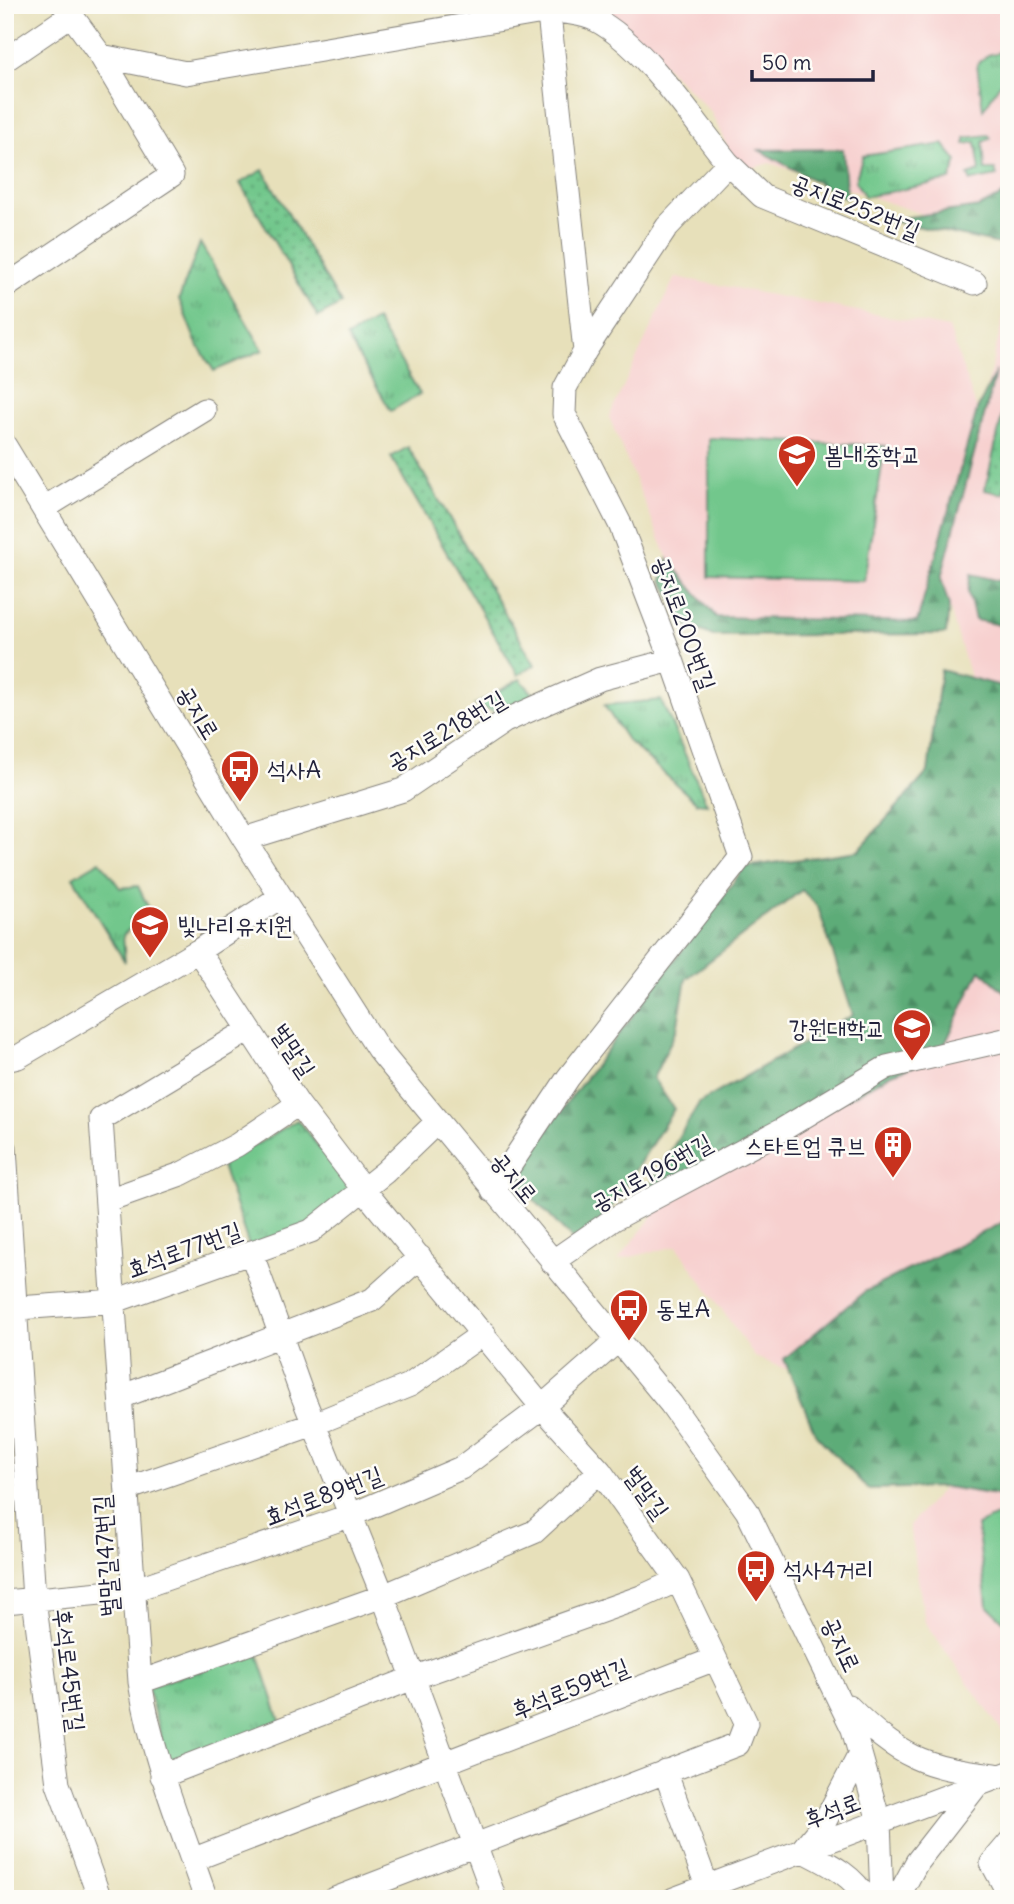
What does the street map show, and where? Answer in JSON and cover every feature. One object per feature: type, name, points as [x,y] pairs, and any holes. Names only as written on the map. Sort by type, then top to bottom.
[{"type":"street","name":"공지로252번길","points":[[101,56],[186,73],[548,8],[573,13],[596,20],[633,47],[728,163],[762,196],[975,283]]},
{"type":"street","points":[[548,8],[584,351]]},
{"type":"street","points":[[5,60],[68,10],[101,56],[172,175],[5,287]]},
{"type":"street","points":[[584,351],[667,227],[728,163]]},
{"type":"street","name":"공지로200번길","points":[[493,1191],[568,1078],[741,857],[672,660],[620,524],[564,414],[565,388],[584,351]]},
{"type":"street","points":[[44,508],[204,410]]},
{"type":"street","name":"공지로","points":[[5,446],[244,839],[378,1049],[551,1262],[671,1404],[747,1511],[837,1695],[860,1754],[879,1821],[882,1899]]},
{"type":"street","name":"공지로218번길","points":[[244,839],[403,790],[505,722],[600,679],[672,660]]},
{"type":"street","points":[[5,1060],[18,1057],[198,951],[280,897]]},
{"type":"street","name":"벌말길","points":[[198,951],[298,1104],[363,1189],[484,1333],[542,1407],[600,1471],[678,1580],[746,1723],[738,1744],[335,1899]]},
{"type":"street","name":"벌말길47번길","points":[[206,1899],[162,1776],[146,1717],[140,1682],[102,1119],[249,1030]]},
{"type":"street","name":"공지로196번길","points":[[551,1262],[614,1219],[780,1131],[887,1067],[1009,1039]]},
{"type":"street","points":[[108,1200],[181,1174],[237,1145],[298,1104]]},
{"type":"street","name":"효석로77번길","points":[[9,1309],[115,1301],[311,1231],[438,1122]]},
{"type":"street","name":"후석로45번길","points":[[5,1148],[9,1309],[34,1599],[58,1784],[100,1899]]},
{"type":"street","points":[[251,1252],[349,1516],[414,1678],[495,1899]]},
{"type":"street","points":[[121,1397],[372,1300],[420,1257]]},
{"type":"street","points":[[127,1489],[314,1424],[410,1385],[484,1333]]},
{"type":"street","name":"효석로89번길","points":[[5,1602],[133,1590],[349,1516],[461,1468],[542,1407],[617,1341]]},
{"type":"street","points":[[140,1682],[383,1596],[534,1532],[600,1471]]},
{"type":"street","points":[[162,1776],[414,1678],[641,1597],[678,1580]]},
{"type":"street","name":"후석로59번길","points":[[192,1860],[715,1659]]},
{"type":"street","points":[[837,1695],[893,1748],[952,1771],[1005,1774]]},
{"type":"street","points":[[860,1754],[824,1823],[802,1850],[834,1866],[861,1889],[866,1899]]},
{"type":"street","points":[[665,1771],[707,1886]]},
{"type":"street","name":"후석로","points":[[674,1899],[1005,1774]]},
{"type":"street","points":[[897,1899],[917,1862],[977,1785]]},
{"type":"street","points":[[1009,1843],[992,1863],[1004,1885],[1009,1886]]},
{"type":"shaded area","points":[[576,5],[1009,5],[1009,243],[770,163],[739,172],[711,112],[656,57]]},
{"type":"shaded area","name":"봄내중학교","points":[[675,277],[949,328],[977,410],[917,622],[716,617],[668,559],[609,417]]},
{"type":"shaded area","name":"강원대학교","points":[[1009,294],[1009,1741],[925,1622],[909,1525],[958,1473],[819,1382],[755,1357],[677,1246],[618,1260],[709,1145],[923,978],[972,684],[941,578]]},
{"type":"green space","points":[[1009,50],[1009,70],[983,110],[977,64],[988,55]]},
{"type":"green space","points":[[988,135],[991,138],[983,142],[985,170],[995,170],[997,176],[971,181],[968,175],[980,171],[976,142],[965,144],[965,138]]},
{"type":"green space","points":[[943,144],[957,161],[950,180],[865,197],[855,181],[863,156]]},
{"type":"green space","points":[[843,149],[847,199],[759,150]]},
{"type":"green space","points":[[263,170],[341,304],[318,317],[240,183]]},
{"type":"green space","points":[[1009,192],[1009,246],[888,220],[979,207]]},
{"type":"green space","points":[[200,243],[263,350],[214,371],[196,342],[179,299]]},
{"type":"green space","points":[[376,320],[420,394],[391,411],[347,337]]},
{"type":"green space","points":[[996,371],[941,578],[949,606],[946,634],[713,636],[685,624],[662,580],[668,559],[716,617],[917,622],[977,410]]},
{"type":"green space","points":[[1009,386],[1009,475],[1003,494],[985,490]]},
{"type":"green space","points":[[709,438],[885,446],[864,581],[709,577]]},
{"type":"green space","points":[[408,447],[535,665],[518,675],[391,457]]},
{"type":"green space","points":[[971,574],[1009,583],[1009,627],[975,620],[968,592]]},
{"type":"green space","points":[[941,670],[1009,688],[1009,996],[980,970],[939,1057],[892,1074],[631,1218],[699,1103],[853,1015],[818,907],[802,890],[686,979],[677,1029],[653,1078],[674,1109],[596,1232],[578,1246],[512,1176],[745,867],[858,851],[928,772]]},
{"type":"green space","points":[[520,679],[539,700],[499,713],[475,705]]},
{"type":"green space","points":[[661,700],[707,804],[697,803],[627,740],[604,705]]},
{"type":"green space","points":[[100,861],[120,888],[138,886],[150,911],[123,935],[125,962],[73,877]]},
{"type":"green space","points":[[297,1120],[357,1194],[298,1234],[249,1246],[220,1160],[259,1143]]},
{"type":"green space","points":[[1009,1219],[1009,1497],[946,1487],[868,1489],[816,1435],[784,1359],[864,1292]]},
{"type":"green space","points":[[1009,1510],[1009,1626],[987,1605],[977,1525]]},
{"type":"green space","points":[[257,1651],[281,1724],[169,1766],[147,1687]]},
{"type":"place","name":"봄내중학교","points":[[797,488]]},
{"type":"place","name":"석사A","points":[[240,803]]},
{"type":"place","name":"빛나리유치원","points":[[150,959]]},
{"type":"place","name":"강원대학교","points":[[912,1062]]},
{"type":"place","name":"스타트업 큐브","points":[[893,1179]]},
{"type":"place","name":"동보A","points":[[629,1342]]},
{"type":"place","name":"석사4거리","points":[[756,1603]]}]
